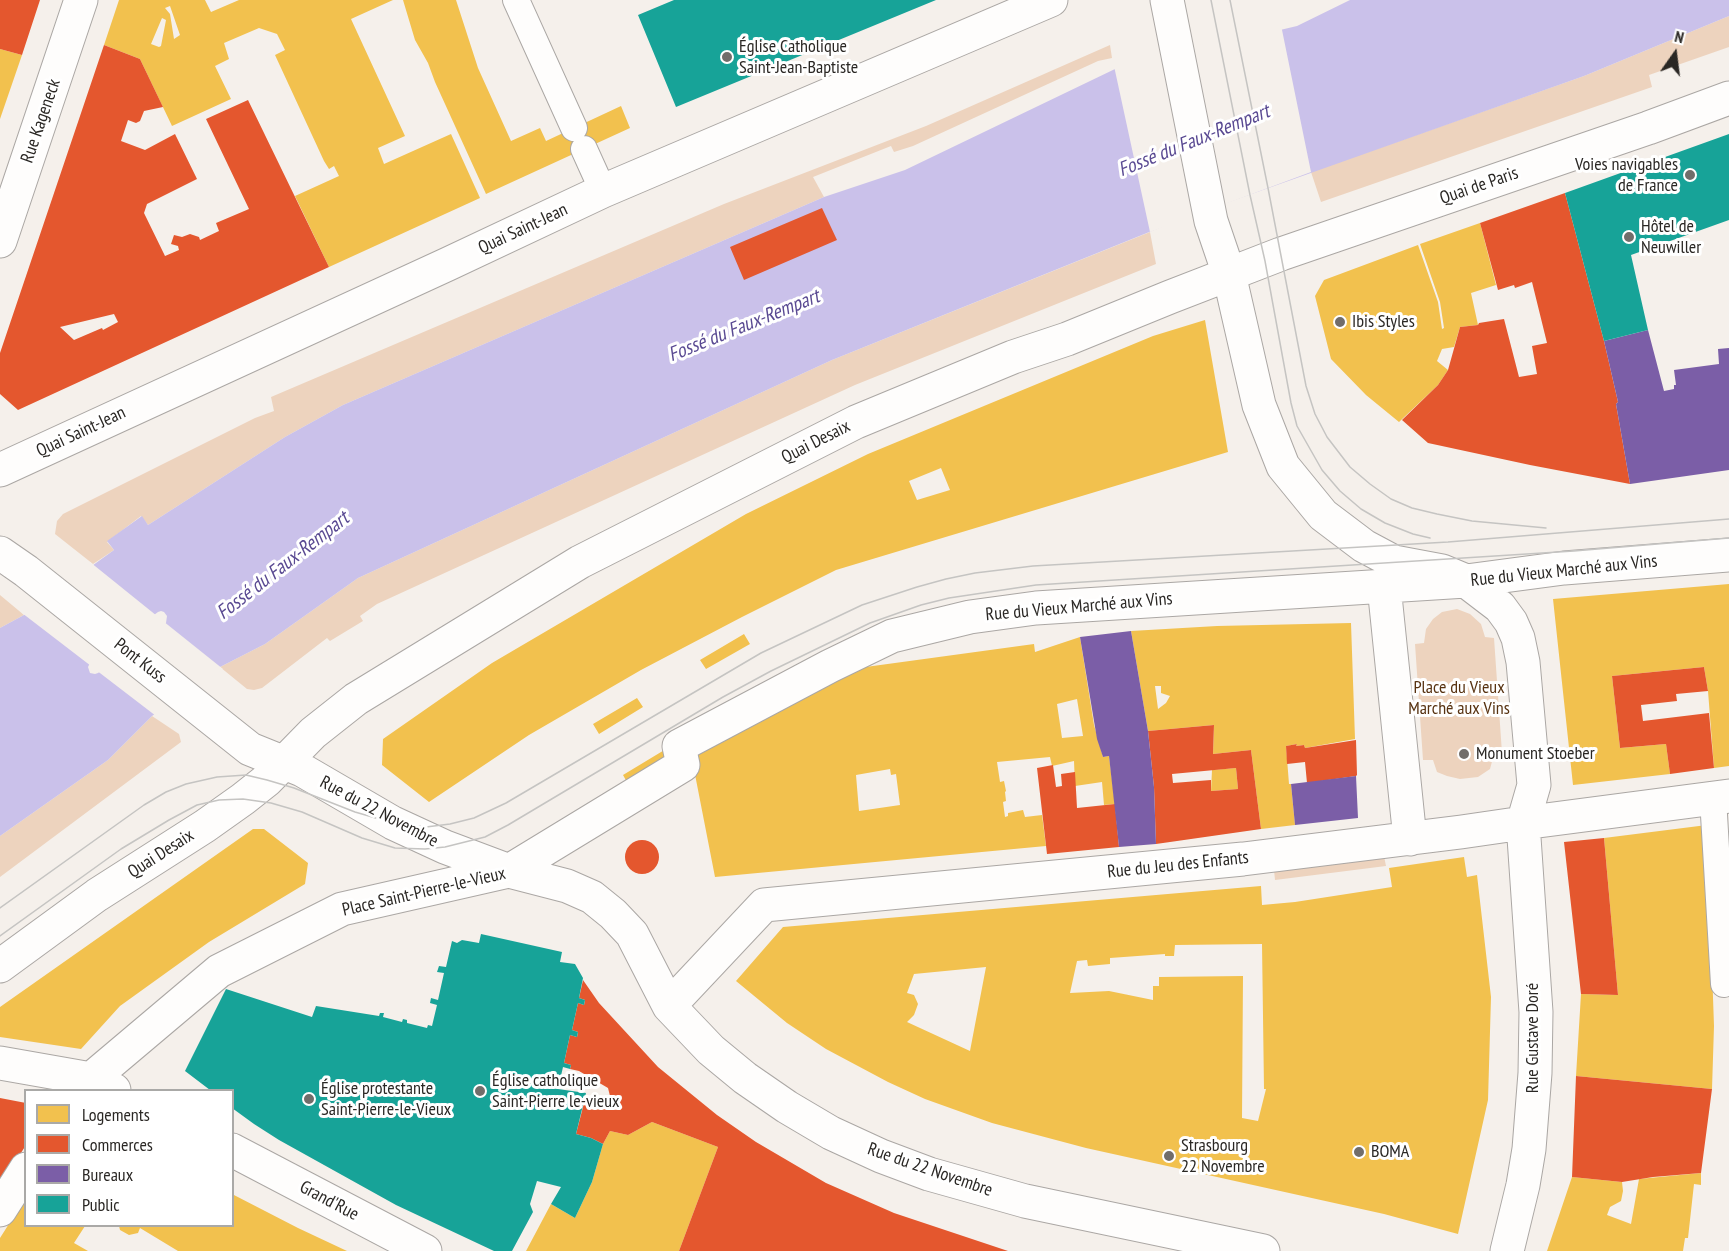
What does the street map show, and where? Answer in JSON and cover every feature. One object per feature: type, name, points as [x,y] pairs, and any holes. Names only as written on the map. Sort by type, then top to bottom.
[{"type":"street","name":"Rue Kageneck","points":[[0,242],[81,0]]},
{"type":"street","name":"Quai Saint-Jean","points":[[0,470],[603,191],[1051,0]]},
{"type":"street","points":[[1170,14],[1209,210],[1229,274],[1259,405],[1283,466],[1323,515],[1364,546],[1394,562],[1442,571],[1466,581],[1500,607],[1511,622],[1518,638],[1523,662],[1534,785],[1523,823]]},
{"type":"street","name":"Quai de Paris","points":[[1229,274],[1729,98]]},
{"type":"street","name":"Quai Desaix","points":[[0,966],[98,895],[234,805],[267,780],[314,733],[352,718],[408,678],[425,657],[580,562],[855,422],[1013,357],[1067,339],[1229,274]]},
{"type":"street","name":"Rue du Vieux Marché aux Vins","points":[[509,871],[683,765],[679,746],[892,636],[970,617],[1036,608],[1466,581],[1564,568],[1729,555]]},
{"type":"street","name":"Pont Kuss","points":[[13,562],[250,748],[284,763]]},
{"type":"street","points":[[1384,586],[1410,839]]},
{"type":"street","name":"Rue du 22 Novembre","points":[[284,763],[302,770],[393,823],[445,848],[509,871]]},
{"type":"street","name":"Rue du Jeu des Enfants","points":[[662,993],[764,905],[1231,860],[1410,839],[1721,797]]},
{"type":"street","name":"Rue Gustave Doré","points":[[1507,1251],[1529,1149],[1535,1073],[1536,1012],[1523,823]]},
{"type":"street","name":"Place Saint-Pierre-le-Vieux","points":[[95,1087],[219,971],[342,909],[509,871],[567,886],[592,897],[632,934],[662,993]]},
{"type":"street","name":"Rue du 22 Novembre","points":[[662,993],[711,1050],[745,1078],[787,1107],[831,1133],[881,1156],[929,1174],[1025,1201],[1263,1251]]},
{"type":"street","points":[[0,1063],[95,1087]]},
{"type":"street","name":"Grand'Rue","points":[[234,1151],[425,1251]]},
{"type":"street","points":[[0,1210],[24,1172]]},
{"type":"lane","points":[[516,0],[603,191]]},
{"type":"lane","points":[[1721,797],[1724,984]]},
{"type":"green space","points":[[1729,16],[1729,47],[1649,75],[1652,87],[1321,202],[1311,172],[1584,76]]},
{"type":"green space","points":[[1110,45],[1112,58],[1098,61],[913,146],[894,152],[891,146],[813,177],[824,197],[343,405],[285,437],[148,525],[141,516],[107,542],[114,550],[93,564],[55,534],[57,521],[63,514],[255,418],[274,411],[271,397],[724,204],[926,126]]},
{"type":"green space","points":[[1150,232],[1156,264],[855,385],[377,604],[360,616],[363,621],[330,641],[327,638],[262,688],[247,689],[220,667],[265,644],[358,578],[832,360]]},
{"type":"green space","points":[[0,595],[24,615],[0,628]]},
{"type":"green space","name":"Place du Vieux Marché aux Vins","points":[[1457,609],[1470,614],[1481,624],[1485,637],[1494,638],[1502,753],[1494,754],[1490,769],[1478,777],[1460,779],[1437,772],[1433,760],[1423,760],[1415,644],[1424,643],[1426,629],[1433,619],[1442,612]]},
{"type":"green space","points":[[152,716],[179,734],[181,742],[0,877],[0,836],[108,760]]},
{"type":"green space","points":[[1384,856],[1386,866],[1275,880],[1274,870]]},
{"type":"water","name":"Fossé du Faux-Rempart","points":[[1350,0],[1729,0],[1729,16],[1584,76],[1184,218],[832,360],[358,578],[265,644],[220,667],[152,716],[108,760],[0,836],[0,628],[24,615],[114,550],[107,541],[142,516],[148,525],[285,437],[343,405],[824,197],[905,170],[1115,69],[1297,26]],"holes":[[[158,612],[164,612],[167,616],[166,623],[98,673],[90,673],[88,667],[90,663]]]},
{"type":"pier","points":[[1281,25],[1311,172],[1150,232],[1114,66]]},
{"type":"pier","points":[[90,562],[157,616],[91,666],[22,613]]},
{"type":"pier","points":[[163,621],[223,669],[156,716],[96,670]]},
{"type":"building: Logements","points":[[119,0],[205,0],[211,12],[239,0],[393,0],[351,19],[405,136],[378,148],[384,164],[451,134],[480,198],[329,267],[295,196],[339,176],[334,166],[329,169],[324,161],[275,55],[285,50],[277,34],[259,28],[224,43],[229,59],[215,66],[231,99],[172,126],[140,59],[104,45]],"holes":[[[170,6],[180,35],[174,39],[170,14],[165,8]],[[162,18],[166,20],[159,47],[151,44]]]},
{"type":"building: Logements","points":[[403,0],[456,0],[478,68],[511,141],[540,128],[546,141],[621,106],[630,128],[486,194],[428,63],[415,40]]},
{"type":"building: Logements","points":[[0,49],[22,55],[0,119]]},
{"type":"building: Logements","points":[[1480,223],[1496,285],[1471,293],[1478,325],[1460,327],[1454,347],[1442,349],[1437,361],[1448,370],[1438,385],[1399,422],[1366,395],[1331,359],[1315,296],[1324,280],[1418,245],[1438,302],[1442,329],[1444,328],[1440,302],[1420,244]]},
{"type":"building: Logements","points":[[1205,320],[1228,452],[836,570],[641,670],[529,735],[429,802],[382,765],[383,739],[492,663],[746,514],[868,454],[1153,336]],"holes":[[[941,468],[950,490],[917,500],[909,481]]]},
{"type":"building: Logements","points":[[1729,584],[1729,766],[1714,768],[1704,667],[1612,676],[1620,748],[1666,744],[1670,774],[1573,785],[1553,599]]},
{"type":"building: Logements","points":[[1351,623],[1355,739],[1305,748],[1304,745],[1296,746],[1297,744],[1286,746],[1295,825],[1261,829],[1251,750],[1213,754],[1214,725],[1148,731],[1131,631],[1217,626]],"holes":[[[1155,686],[1161,686],[1161,693],[1170,696],[1166,703],[1158,709]]]},
{"type":"building: Logements","points":[[744,634],[750,644],[706,669],[700,660]]},
{"type":"building: Logements","points":[[1080,637],[1094,725],[1103,757],[1109,756],[1115,804],[1104,805],[1102,782],[1075,786],[1074,761],[1052,766],[1050,757],[997,762],[1000,782],[1004,781],[1006,791],[1006,801],[1003,802],[1005,817],[1008,813],[1023,810],[1025,817],[1042,815],[1046,846],[715,877],[691,754],[851,669],[1034,644],[1035,652]],"holes":[[[1077,699],[1083,736],[1062,738],[1057,704]],[[890,769],[891,775],[896,774],[900,805],[859,811],[856,775]]]},
{"type":"building: Logements","points":[[637,698],[643,707],[599,734],[593,724]]},
{"type":"building: Logements","points":[[666,749],[672,758],[628,784],[623,775]]},
{"type":"building: Logements","points":[[1236,768],[1238,789],[1211,791],[1212,770]]},
{"type":"building: Logements","points":[[1707,825],[1714,1026],[1712,1089],[1576,1076],[1581,994],[1618,995],[1604,838]]},
{"type":"building: Logements","points":[[253,829],[264,829],[308,863],[305,884],[209,942],[120,1006],[81,1049],[0,1037],[0,1007]]},
{"type":"building: Logements","points":[[1464,857],[1467,877],[1477,875],[1491,997],[1488,1100],[1458,1234],[1384,1214],[1086,1148],[992,1123],[925,1099],[826,1049],[787,1023],[736,981],[783,927],[1261,886],[1262,905],[1295,902],[1392,887],[1389,868]],"holes":[[[1262,944],[1264,1089],[1266,1089],[1258,1121],[1242,1118],[1243,976],[1159,977],[1159,986],[1153,986],[1153,1000],[1109,991],[1070,993],[1077,961],[1087,960],[1088,966],[1110,964],[1110,958],[1165,954],[1165,956],[1174,956],[1175,945]],[[986,967],[970,1051],[907,1022],[914,1015],[918,1004],[914,995],[907,993],[914,974]]]},
{"type":"building: Logements","points":[[652,1122],[718,1147],[679,1251],[526,1251],[551,1204],[575,1218],[592,1182],[603,1144],[610,1131],[628,1135]]},
{"type":"building: Logements","points":[[1701,1173],[1701,1185],[1694,1184],[1688,1238],[1685,1238],[1683,1251],[1547,1251],[1572,1177],[1622,1182],[1621,1201],[1610,1207],[1607,1215],[1631,1224],[1639,1179]]},
{"type":"building: Logements","points":[[234,1195],[347,1251],[178,1251],[140,1228],[138,1233],[129,1235],[120,1230],[119,1227],[234,1227]]},
{"type":"building: Logements","points":[[24,1200],[24,1227],[84,1227],[74,1243],[88,1251],[0,1251],[0,1238]]},
{"type":"building: Commerces","points":[[0,0],[40,0],[22,55],[0,49]]},
{"type":"building: Commerces","points":[[104,45],[140,59],[163,107],[144,111],[140,121],[136,123],[128,120],[121,141],[145,150],[175,134],[197,179],[147,204],[144,213],[165,256],[179,250],[178,246],[171,244],[174,235],[182,237],[190,234],[199,237],[200,240],[219,231],[216,223],[249,209],[206,119],[248,100],[329,267],[18,410],[0,394],[0,353]],"holes":[[[114,314],[118,322],[74,340],[60,327]]]},
{"type":"building: Commerces","points":[[1565,193],[1618,402],[1616,404],[1630,484],[1428,443],[1402,420],[1438,385],[1448,370],[1460,327],[1504,319],[1519,377],[1537,374],[1532,346],[1547,343],[1532,282],[1515,288],[1514,285],[1498,290],[1480,223]]},
{"type":"building: Commerces","points":[[822,208],[837,240],[744,280],[730,247]]},
{"type":"building: Commerces","points":[[1704,667],[1708,691],[1676,694],[1677,701],[1641,705],[1643,721],[1709,713],[1714,768],[1670,774],[1666,744],[1620,748],[1612,676]]},
{"type":"building: Commerces","points":[[1214,725],[1213,754],[1251,750],[1261,829],[1156,844],[1154,787],[1148,731]],"holes":[[[1236,768],[1238,789],[1211,791],[1211,780],[1173,783],[1172,774]]]},
{"type":"building: Commerces","points":[[1356,740],[1356,776],[1307,783],[1305,762],[1287,764],[1286,746],[1297,744],[1296,746],[1304,745],[1305,748]]},
{"type":"building: Commerces","points":[[1053,765],[1056,787],[1062,786],[1061,774],[1075,772],[1077,808],[1115,804],[1119,847],[1047,854],[1037,768]]},
{"type":"building: Commerces","points":[[1604,838],[1618,995],[1581,994],[1564,842]]},
{"type":"building: Commerces","points":[[642,840],[654,845],[659,857],[654,869],[642,874],[630,869],[625,857],[630,845]]},
{"type":"building: Commerces","points":[[583,980],[599,1003],[658,1067],[717,1115],[756,1142],[826,1183],[894,1213],[1008,1251],[679,1251],[718,1147],[652,1122],[628,1135],[610,1131],[603,1144],[576,1134],[584,1103],[601,1106],[612,1104],[608,1088],[579,1071],[570,1069],[571,1065],[564,1063],[570,1035],[577,1037],[578,1032],[572,1030],[578,1003],[584,1005],[585,1000],[579,998]]},
{"type":"building: Commerces","points":[[1576,1076],[1712,1089],[1701,1173],[1622,1182],[1572,1177]]},
{"type":"building: Commerces","points":[[0,1098],[24,1103],[24,1148],[0,1186]]},
{"type":"building: Bureaux","points":[[1648,330],[1664,391],[1674,389],[1676,385],[1674,370],[1719,364],[1718,349],[1729,348],[1729,470],[1630,484],[1616,404],[1618,402],[1604,341]]},
{"type":"building: Bureaux","points":[[1131,631],[1148,731],[1154,787],[1156,844],[1119,847],[1109,756],[1103,757],[1097,739],[1080,637]]},
{"type":"building: Bureaux","points":[[1356,776],[1358,818],[1295,825],[1291,784]]},
{"type":"building: Public","name":"Église Catholique Saint-Jean-Baptiste","points":[[674,0],[936,0],[676,107],[638,15]]},
{"type":"building: Public","name":"Hôtel de Neuwiller","points":[[1729,134],[1729,220],[1631,255],[1648,330],[1604,341],[1565,193]]},
{"type":"building: Public","points":[[481,934],[562,952],[560,962],[575,964],[583,978],[579,998],[585,1000],[584,1005],[578,1003],[572,1030],[578,1032],[577,1037],[570,1035],[564,1063],[571,1065],[570,1069],[563,1067],[558,1089],[586,1093],[576,1134],[603,1144],[592,1182],[575,1218],[551,1204],[561,1187],[537,1181],[530,1204],[533,1212],[512,1251],[494,1251],[396,1205],[254,1124],[234,1109],[234,1089],[209,1089],[185,1071],[226,989],[312,1017],[316,1006],[379,1016],[380,1013],[384,1013],[383,1017],[402,1022],[403,1019],[407,1020],[407,1023],[427,1028],[428,1025],[432,1026],[437,1005],[430,1003],[431,998],[438,1000],[444,973],[437,972],[439,966],[446,967],[452,941],[479,943]]},
{"type":"tram line","points":[[1211,0],[1297,426],[1322,470],[1340,491],[1361,509],[1385,523],[1430,538]]},
{"type":"tram line","points":[[1230,0],[1306,386],[1315,414],[1327,437],[1350,467],[1370,484],[1391,499],[1412,508],[1472,521],[1546,528]]},
{"type":"tram line","points":[[0,908],[144,805],[186,784],[217,777],[246,775],[267,780],[355,812],[393,823],[426,827],[474,818],[506,803],[761,653],[862,605],[946,579],[1033,566],[1448,542],[1729,519]]},
{"type":"tram line","points":[[0,936],[121,849],[197,805],[219,800],[243,799],[271,803],[302,812],[362,838],[395,848],[445,847],[485,837],[771,671],[870,623],[949,598],[1036,585],[1574,551],[1729,538]]},
{"type":"place","name":"Église Catholique Saint-Jean-Baptiste","points":[[727,57]]},
{"type":"place","name":"Voies navigables de France","points":[[1690,175]]},
{"type":"place","name":"Hôtel de Neuwiller","points":[[1629,237]]},
{"type":"place","name":"Ibis Styles","points":[[1340,322]]},
{"type":"place","name":"Monument Stoeber","points":[[1464,754]]},
{"type":"place","name":"Église catholique Saint-Pierre le-vieux","points":[[480,1091]]},
{"type":"place","name":"Église protestante Saint-Pierre-le-Vieux","points":[[309,1099]]},
{"type":"place","name":"BOMA","points":[[1359,1152]]},
{"type":"place","name":"Strasbourg 22 Novembre","points":[[1169,1156]]}]
